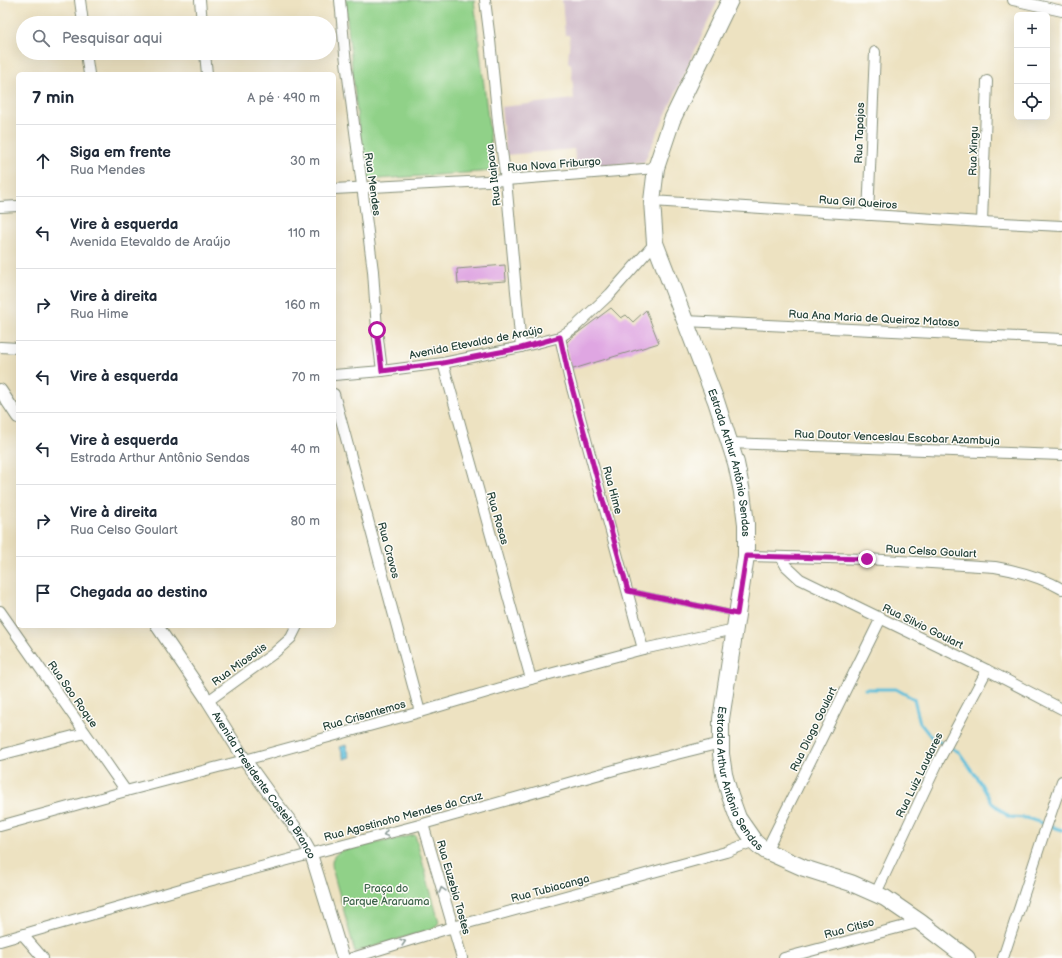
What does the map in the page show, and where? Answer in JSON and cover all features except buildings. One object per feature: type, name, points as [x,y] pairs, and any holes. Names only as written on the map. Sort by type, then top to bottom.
[{"type":"main road","name":"Estrada Arthur Antônio Sendas","points":[[730,0],[672,120],[656,168],[652,201],[654,242],[716,401],[736,463],[742,492],[746,524],[746,556],[721,719],[721,754],[724,774],[738,818],[760,846],[804,868],[851,883],[876,893],[920,922],[967,958]]},
{"type":"street","points":[[80,0],[82,16]]},
{"type":"street","points":[[200,0],[201,16]]},
{"type":"street","name":"Rua Mendes","points":[[340,0],[382,371]]},
{"type":"street","name":"Rua Itaipava","points":[[485,0],[498,122],[506,180],[521,348]]},
{"type":"street","points":[[1012,0],[1062,12]]},
{"type":"street","name":"Rua Tapajos","points":[[868,215],[875,52]]},
{"type":"street","points":[[87,60],[89,72]]},
{"type":"street","points":[[206,60],[207,72]]},
{"type":"street","name":"Rua Xingu","points":[[982,222],[987,82]]},
{"type":"street","name":"Rua Nova Friburgo","points":[[336,189],[506,180],[656,168]]},
{"type":"street","name":"Rua Gil Queiros","points":[[652,201],[1062,226]]},
{"type":"street","points":[[0,207],[16,206]]},
{"type":"street","name":"Avenida Etevaldo de Araújo","points":[[336,375],[382,371],[443,363],[521,348],[560,337],[575,327],[605,299],[654,242]]},
{"type":"street","name":"Rua Ana Maria de Queiroz Matoso","points":[[685,321],[1062,339]]},
{"type":"street","name":"Rua Hime","points":[[560,337],[571,384],[644,649]]},
{"type":"street","points":[[0,347],[16,348]]},
{"type":"street","name":"Rua Rosas","points":[[443,363],[530,679]]},
{"type":"street","points":[[0,390],[16,414]]},
{"type":"street","name":"Rua Cravos","points":[[336,401],[420,712]]},
{"type":"street","name":"Rua Doutor Venceslau Escobar Azambuja","points":[[730,443],[1062,455]]},
{"type":"street","points":[[1046,455],[1062,463]]},
{"type":"street","name":"Rua Celso Goulart","points":[[746,556],[867,559],[995,567],[1034,576],[1062,589]]},
{"type":"street","name":"Rua Silvio Goulart","points":[[781,557],[786,566],[800,579],[987,670],[1062,709]]},
{"type":"street","name":"Rua Sao Roque","points":[[0,611],[126,791]]},
{"type":"street","name":"Rua Diogo Goulart","points":[[760,846],[881,618]]},
{"type":"street","name":"Rua Crisantemos","points":[[0,826],[420,712],[530,679],[644,649],[736,621]]},
{"type":"street","name":"Avenida Presidente Castelo Branco","points":[[159,628],[245,760],[298,831],[311,854],[342,958]]},
{"type":"street","name":"Rua Miosotis","points":[[208,701],[274,654],[291,638],[296,628]]},
{"type":"street","name":"Rua Luiz Laudares","points":[[876,893],[938,762],[987,670]]},
{"type":"street","points":[[0,755],[85,733]]},
{"type":"street","name":"Rua Agostinoho Mendes da Cruz","points":[[0,941],[205,882],[721,743]]},
{"type":"street","points":[[1003,958],[1062,781]]},
{"type":"street","name":"Rua Euzebio Tostes","points":[[423,824],[462,958]]},
{"type":"street","name":"Rua Tubiacanga","points":[[352,958],[453,927],[726,852],[760,846]]},
{"type":"street","name":"Rua Citiso","points":[[786,958],[920,922]]},
{"type":"street","points":[[23,935],[43,958]]},
{"type":"lane","points":[[628,591],[736,621]]},
{"type":"shaded area","points":[[562,0],[718,0],[644,162],[576,168],[574,149],[506,155],[501,107],[574,99],[571,64],[568,62],[570,35],[565,35]]},
{"type":"green space","points":[[345,0],[474,0],[494,171],[364,180]]},
{"type":"green space","name":"Praça do Parque Araruama","points":[[415,835],[439,922],[435,928],[355,952],[334,875],[332,860],[339,852],[343,850]]},
{"type":"water","points":[[346,745],[350,757],[344,759],[340,747]]},
{"type":"waterway","points":[[865,689],[896,689],[914,699],[920,723],[932,738],[959,752],[980,782],[992,803],[1009,817],[1027,818],[1062,830]]},
{"type":"route","points":[[377,330],[382,371],[443,363],[521,348],[560,337],[569,377],[628,591],[737,614],[746,556],[867,559]]}]
